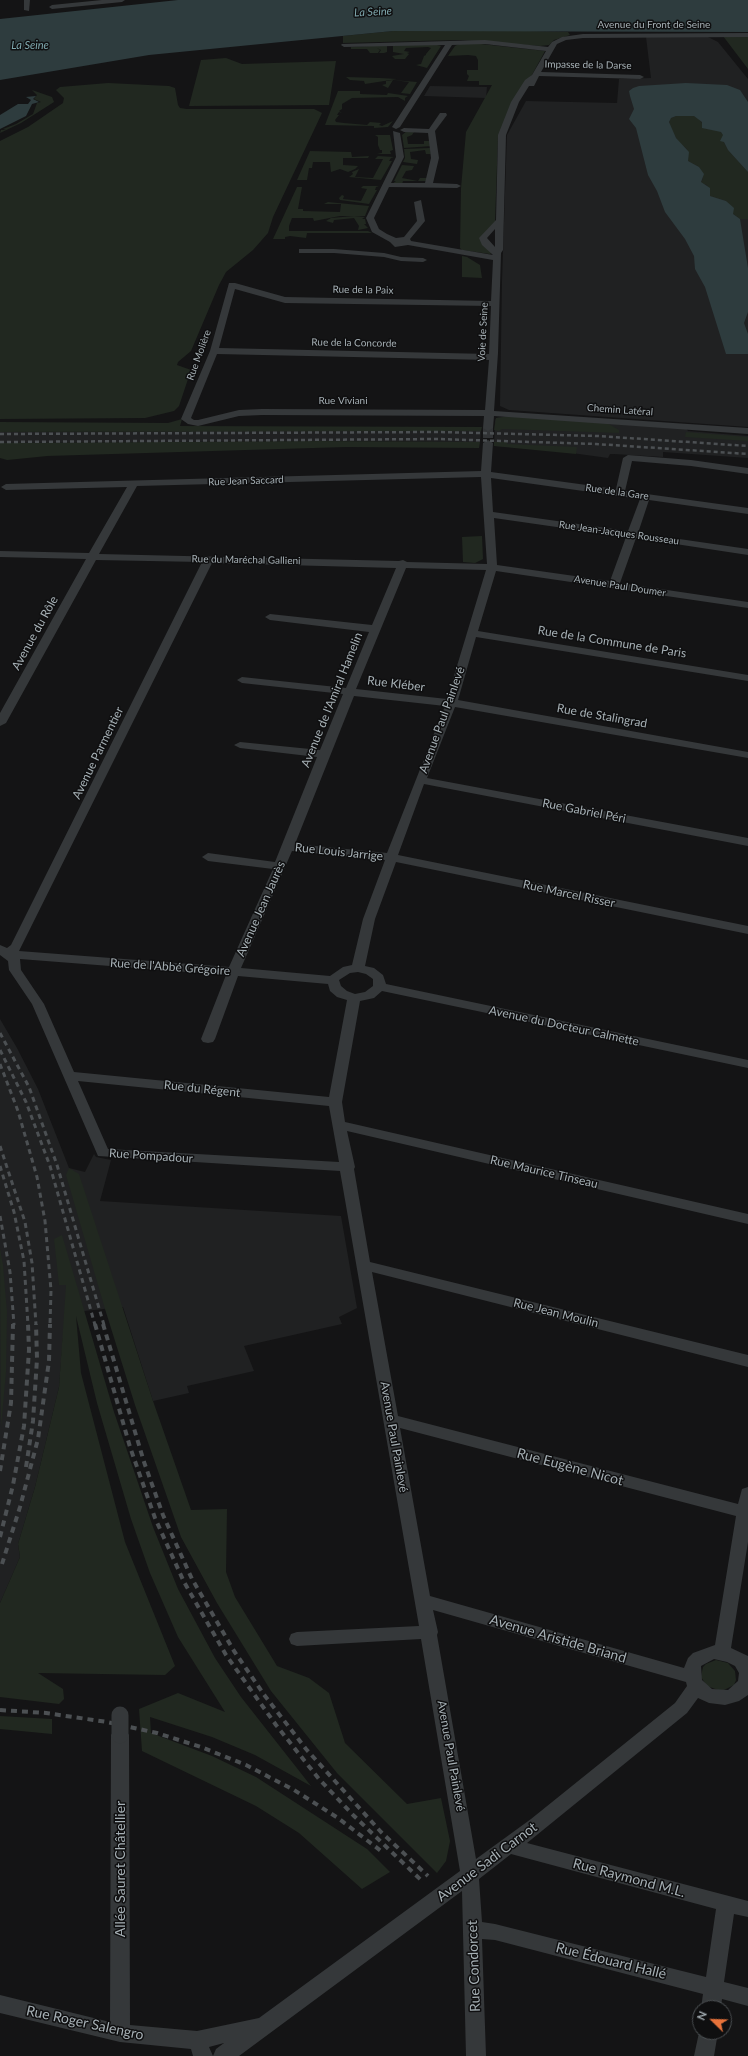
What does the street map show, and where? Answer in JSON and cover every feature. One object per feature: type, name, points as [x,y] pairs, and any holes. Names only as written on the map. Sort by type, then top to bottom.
[{"type":"street","points":[[27,0],[27,10]]},
{"type":"street","points":[[52,7],[122,0]]},
{"type":"street","name":"Avenue du Front de Seine","points":[[560,39],[583,36],[748,35]]},
{"type":"street","name":"Voie de Seine","points":[[486,413],[493,357],[497,255],[500,236],[500,223],[498,222],[502,135],[516,104],[521,101],[554,43],[560,39]]},
{"type":"street","points":[[450,42],[399,130],[400,157],[371,214],[371,222],[380,234],[402,242],[497,255]]},
{"type":"street","points":[[344,45],[485,42],[551,49]]},
{"type":"street","name":"Impasse de la Darse","points":[[534,76],[640,77]]},
{"type":"street","points":[[428,186],[434,158],[431,132],[443,115]]},
{"type":"street","points":[[399,130],[431,132]]},
{"type":"street","points":[[386,185],[457,186]]},
{"type":"street","points":[[384,255],[402,242],[417,228],[421,221],[418,202]]},
{"type":"street","points":[[497,255],[485,243],[483,238],[498,222]]},
{"type":"street","points":[[417,228],[424,229],[424,240]]},
{"type":"street","points":[[302,251],[334,251],[384,255],[401,259],[423,260]]},
{"type":"street","name":"Rue de la Paix","points":[[232,285],[284,300],[496,304]]},
{"type":"street","name":"Rue Molière","points":[[198,423],[190,422],[186,419],[214,350],[232,285]]},
{"type":"street","name":"Rue de la Concorde","points":[[214,350],[493,357]]},
{"type":"street","name":"Rue Viviani","points":[[198,423],[239,413],[262,412],[486,413]]},
{"type":"street","points":[[486,413],[488,428]]},
{"type":"street","name":"Chemin Latéral","points":[[486,413],[616,420],[617,424],[628,428],[635,427],[643,422],[748,431]]},
{"type":"street","name":"Avenue Paul Painlevé","points":[[358,968],[368,919],[420,780],[451,704],[492,567],[490,514],[486,474],[488,443]]},
{"type":"street","points":[[620,492],[628,458],[670,460],[748,471]]},
{"type":"street","name":"Rue Jean Saccard","points":[[6,487],[486,474]]},
{"type":"street","name":"Rue de la Gare","points":[[486,474],[748,511]]},
{"type":"street","name":"Avenue du Rôle","points":[[0,723],[133,484]]},
{"type":"street","points":[[614,584],[646,496]]},
{"type":"street","name":"Rue Jean-Jacques Rousseau","points":[[490,514],[748,552]]},
{"type":"street","name":"Rue du Maréchal Gallieni","points":[[0,555],[402,563],[492,567]]},
{"type":"street","name":"Avenue Parmentier","points":[[3,952],[16,947],[209,559]]},
{"type":"street","name":"Avenue de l'Amiral Hamelin","points":[[288,847],[324,754],[402,563]]},
{"type":"street","name":"Avenue Paul Doumer","points":[[492,567],[748,605]]},
{"type":"street","points":[[270,617],[375,629]]},
{"type":"street","name":"Rue de la Commune de Paris","points":[[473,633],[748,678]]},
{"type":"street","name":"Rue Kléber","points":[[242,680],[451,704]]},
{"type":"street","name":"Rue de Stalingrad","points":[[451,704],[460,704],[748,755]]},
{"type":"street","points":[[240,745],[324,754]]},
{"type":"street","name":"Rue Gabriel Péri","points":[[420,780],[748,842]]},
{"type":"street","name":"Rue Louis Jarrige","points":[[288,847],[391,857]]},
{"type":"street","name":"Avenue Jean Jaurès","points":[[208,1038],[234,971],[288,847]]},
{"type":"street","points":[[208,857],[279,866]]},
{"type":"street","name":"Rue Marcel Risser","points":[[391,857],[748,930]]},
{"type":"street","name":"Rue de l'Abbé Grégoire","points":[[3,952],[333,980]]},
{"type":"street","name":"Rue Pompadour","points":[[3,952],[14,960],[15,970],[38,1004],[104,1153],[348,1167]]},
{"type":"street","points":[[358,968],[370,971],[379,978],[380,987],[369,995],[354,998],[342,994],[335,988],[333,980],[338,974],[347,970],[358,968]]},
{"type":"street","name":"Avenue du Docteur Calmette","points":[[380,987],[748,1064]]},
{"type":"street","name":"Avenue Paul Painlevé","points":[[354,998],[335,1102],[348,1167],[363,1266],[423,1601],[430,1632],[466,1848],[468,1877]]},
{"type":"street","name":"Rue du Régent","points":[[69,1076],[335,1102]]},
{"type":"street","name":"Rue Maurice Tinseau","points":[[340,1125],[748,1219]]},
{"type":"street","name":"Rue Jean Moulin","points":[[363,1266],[748,1361]]},
{"type":"street","name":"Rue Eugène Nicot","points":[[391,1420],[746,1513]]},
{"type":"street","points":[[722,1652],[746,1513],[748,1493]]},
{"type":"street","name":"Avenue Aristide Briand","points":[[423,1601],[694,1681]]},
{"type":"street","points":[[297,1639],[430,1632]]},
{"type":"street","points":[[722,1652],[745,1659],[747,1673],[746,1688],[740,1693],[725,1698],[709,1696],[694,1681],[692,1670],[699,1658],[709,1653],[722,1652]]},
{"type":"street","name":"Avenue Sadi Carnot","points":[[223,2056],[510,1846],[681,1708],[694,1681]]},
{"type":"street","name":"Allée Sauret Châtellier","points":[[120,1710],[120,2033]]},
{"type":"street","name":"Rue Raymond M.L.","points":[[510,1846],[748,1908]]},
{"type":"street","name":"Rue Condorcet","points":[[468,1877],[472,1902],[476,2056]]},
{"type":"street","points":[[712,2000],[726,1903]]},
{"type":"street","name":"Rue Édouard Hallé","points":[[472,1929],[494,1932],[748,1997]]},
{"type":"street","name":"Rue Roger Salengro","points":[[0,2004],[120,2033],[182,2040],[200,2048],[266,2026]]},
{"type":"street","name":"Avenue Sadi Carnot","points":[[240,2056],[266,2026]]},
{"type":"street","points":[[704,2056],[707,2040]]},
{"type":"shaded area","points":[[492,30],[568,32],[570,35],[554,40],[549,45],[540,46],[460,40],[343,43],[343,36],[393,31]]},
{"type":"shaded area","points":[[723,36],[748,36],[748,69]]},
{"type":"shaded area","points":[[646,37],[708,37],[718,42],[748,79],[748,427],[509,410],[500,406],[502,281],[507,135],[526,101],[617,103],[619,79],[651,78]]},
{"type":"shaded area","points":[[442,44],[437,45],[441,46],[427,68],[416,65],[421,64],[424,56],[431,48],[406,48],[404,51],[410,52],[407,53],[409,54],[405,59],[395,59],[392,56],[404,54],[393,52],[393,45]]},
{"type":"shaded area","points":[[459,44],[481,44],[545,51],[498,137],[495,222],[480,238],[492,252],[490,254],[462,250],[460,248],[461,188],[466,132],[492,85],[479,85],[479,81],[467,81],[469,76],[467,74],[467,70],[478,70],[478,60],[476,56],[448,56],[455,46]]},
{"type":"shaded area","points":[[387,45],[387,52],[384,53],[379,53],[381,50],[377,48],[380,50],[378,53],[370,53],[367,49],[351,49],[351,47]]},
{"type":"shaded area","points":[[226,58],[242,64],[336,61],[329,105],[189,106],[201,60]]},
{"type":"shaded area","points":[[346,77],[397,79],[365,84],[364,81],[350,80]]},
{"type":"shaded area","points":[[393,80],[417,82],[410,94],[401,93],[409,82]]},
{"type":"shaded area","points":[[393,80],[388,88],[382,85],[386,84],[386,81]]},
{"type":"shaded area","points":[[108,83],[169,86],[175,88],[178,105],[180,108],[187,109],[314,109],[322,113],[273,217],[268,233],[253,250],[226,272],[191,351],[178,362],[177,365],[191,370],[179,406],[174,411],[145,418],[0,419],[0,141],[28,127],[63,103],[64,98],[56,90],[60,87]]},
{"type":"shaded area","points":[[430,86],[487,87],[486,98],[424,96]]},
{"type":"shaded area","points":[[32,90],[52,97],[54,102],[21,123],[0,133],[1,130],[6,130],[3,129],[16,124],[33,114],[37,103],[41,102],[34,99],[37,95]]},
{"type":"shaded area","points":[[338,91],[360,91],[360,94],[387,95],[388,93],[408,96],[405,98],[405,101],[398,97],[352,98],[342,104],[342,109],[339,111],[342,113],[339,112],[337,115],[339,115],[335,120],[336,122],[367,125],[370,122],[381,123],[379,125],[382,126],[393,121],[388,127],[374,128],[374,126],[325,125]]},
{"type":"shaded area","points":[[676,116],[694,116],[699,119],[706,129],[718,130],[723,134],[723,141],[728,150],[748,172],[748,219],[740,219],[733,214],[726,201],[710,196],[707,185],[701,183],[703,178],[699,167],[688,161],[687,149],[679,143],[669,126],[670,119]]},
{"type":"shaded area","points":[[407,131],[414,132],[412,135],[407,137],[408,144],[424,144],[424,141],[430,141],[432,146],[404,148],[402,135]]},
{"type":"shaded area","points":[[375,135],[390,135],[393,150],[390,151],[391,154],[377,154],[382,153],[382,150],[380,150],[378,145],[378,137]]},
{"type":"shaded area","points":[[430,148],[431,154],[426,154],[425,150],[410,152],[411,159],[418,160],[417,164],[403,162],[405,158],[404,149]]},
{"type":"shaded area","points":[[310,151],[351,152],[352,157],[369,156],[368,158],[343,158],[343,165],[358,166],[348,172],[340,169],[331,172],[330,162],[313,162],[312,168],[309,168],[307,180],[297,180]]},
{"type":"shaded area","points":[[378,156],[394,157],[389,161],[392,161],[381,180],[349,177],[353,174],[352,172],[359,169],[355,177],[373,178],[383,159],[375,159]]},
{"type":"shaded area","points":[[402,165],[414,166],[412,170],[406,171],[402,178],[418,181],[403,181],[402,184],[392,184],[396,181],[394,181]]},
{"type":"shaded area","points":[[420,178],[428,178],[427,181],[418,181]]},
{"type":"shaded area","points":[[363,186],[379,186],[376,187],[375,190],[377,190],[369,204],[340,200],[339,198],[342,195],[344,196],[343,199],[361,201],[367,189],[361,188]]},
{"type":"shaded area","points":[[297,187],[302,187],[298,209],[303,209],[303,211],[340,212],[341,204],[324,204],[328,202],[369,206],[365,216],[340,216],[314,221],[313,218],[292,218],[289,231],[368,231],[372,233],[307,233],[306,238],[290,236],[285,237],[285,239],[273,239]]},
{"type":"shaded area","points":[[354,216],[365,217],[362,219],[365,219],[366,224],[364,224],[368,228],[358,230],[359,226],[354,218],[334,220],[333,223],[326,221],[331,218]]},
{"type":"shaded area","points":[[462,256],[467,257],[480,265],[482,278],[462,277]]},
{"type":"shaded area","points":[[509,416],[686,428],[688,431],[748,436],[748,458],[663,452],[663,457],[610,454],[608,458],[550,450],[494,446],[496,418]]},
{"type":"shaded area","points":[[509,416],[605,422],[619,430],[619,433],[494,430],[496,418]]},
{"type":"shaded area","points":[[182,419],[180,426],[482,427],[481,431],[0,432],[0,422],[168,423]]},
{"type":"shaded area","points":[[360,430],[481,431],[480,442],[320,441],[0,443],[0,432]]},
{"type":"shaded area","points":[[686,432],[748,437],[748,441],[685,437]]},
{"type":"shaded area","points":[[320,441],[480,442],[479,448],[346,447],[47,456],[7,460],[0,458],[0,443]]},
{"type":"shaded area","points":[[494,442],[507,442],[507,444],[577,447],[576,454],[494,446]]},
{"type":"shaded area","points":[[482,536],[483,559],[475,563],[463,562],[462,537]]},
{"type":"shaded area","points":[[0,1019],[38,1089],[69,1168],[85,1172],[94,1154],[96,1157],[111,1160],[100,1201],[341,1216],[357,1308],[339,1317],[342,1324],[244,1346],[254,1371],[187,1386],[189,1393],[153,1401],[123,1307],[65,1313],[59,1387],[35,1487],[18,1544],[20,1557],[0,1603]]},
{"type":"shaded area","points":[[69,1168],[79,1174],[153,1401],[191,1510],[227,1509],[226,1572],[235,1597],[277,1666],[309,1678],[329,1693],[345,1743],[407,1804],[441,1798],[450,1841],[446,1861],[437,1873],[337,1773],[271,1691],[217,1603],[181,1537],[135,1405],[105,1309],[66,1175]]},
{"type":"shaded area","points":[[62,1235],[114,1412],[153,1527],[178,1589],[215,1658],[241,1697],[311,1786],[255,1755],[212,1737],[150,1717],[151,1733],[212,1756],[256,1777],[367,1849],[390,1872],[362,1889],[299,1833],[256,1806],[142,1751],[139,1709],[178,1693],[225,1712],[178,1637],[150,1573],[131,1519],[97,1403],[76,1316],[81,1373],[125,1542],[175,1666],[165,1675],[38,1673],[63,1689],[64,1699],[59,1704],[0,1697],[0,1603],[20,1557],[18,1544],[35,1487],[59,1387],[66,1285],[59,1285],[54,1239]]},
{"type":"shaded area","points":[[0,1249],[3,1265],[7,1312],[6,1372],[1,1428]]},
{"type":"shaded area","points":[[716,1660],[728,1663],[735,1671],[736,1680],[734,1685],[724,1690],[718,1690],[707,1686],[701,1677],[703,1667],[706,1664]]},
{"type":"shaded area","points":[[0,1716],[52,1719],[52,1734],[0,1729]]},
{"type":"water","name":"La Seine","points":[[178,0],[748,0],[748,32],[393,31],[149,55],[0,80],[0,19]]},
{"type":"water","points":[[686,83],[727,85],[740,90],[748,102],[748,172],[728,150],[724,142],[720,141],[723,135],[721,132],[702,128],[702,122],[694,116],[676,116],[671,118],[669,122],[676,138],[689,152],[688,161],[699,167],[704,174],[701,182],[710,188],[710,196],[726,201],[734,208],[733,214],[740,219],[748,268],[748,312],[744,323],[748,334],[748,354],[726,354],[705,287],[695,269],[694,256],[685,239],[665,212],[657,191],[648,175],[636,128],[629,119],[634,109],[629,91],[633,88],[639,86]]},
{"type":"water","points":[[36,96],[33,99],[39,102],[32,104],[26,116],[0,129],[0,115],[18,104],[28,104],[31,100],[26,97]]},
{"type":"tunnel","points":[[488,428],[488,443]]},
{"type":"railway","points":[[0,434],[438,432],[598,436],[748,446]]},
{"type":"railway","points":[[0,442],[438,439],[596,444],[748,454]]},
{"type":"railway","points":[[0,1033],[29,1087],[57,1165],[104,1325]]},
{"type":"railway","points":[[0,1050],[26,1102],[50,1166],[95,1325]]},
{"type":"railway","points":[[0,1064],[18,1111],[37,1177],[45,1221],[51,1290],[50,1325]]},
{"type":"railway","points":[[0,1146],[25,1222],[32,1263],[36,1325]]},
{"type":"railway","points":[[0,1166],[14,1212],[24,1261],[28,1325]]},
{"type":"railway","points":[[0,1216],[10,1272],[14,1325]]},
{"type":"railway","points":[[0,1471],[11,1403],[13,1324]]},
{"type":"railway","points":[[0,1537],[13,1485],[24,1426],[29,1350],[28,1324]]},
{"type":"railway","points":[[26,1467],[33,1421],[37,1359],[36,1324]]},
{"type":"railway","points":[[2,1564],[20,1507],[38,1439],[49,1361],[50,1324]]},
{"type":"railway","points":[[95,1324],[130,1447],[155,1518],[184,1582],[226,1655],[276,1725],[319,1779],[353,1815],[422,1881]]},
{"type":"railway","points":[[103,1324],[144,1462],[163,1515],[192,1579],[234,1651],[265,1696],[306,1749],[381,1832],[428,1876]]},
{"type":"railway","points":[[0,1710],[46,1713],[107,1722],[157,1733],[201,1747],[246,1765],[294,1790],[338,1818],[381,1851]]}]
